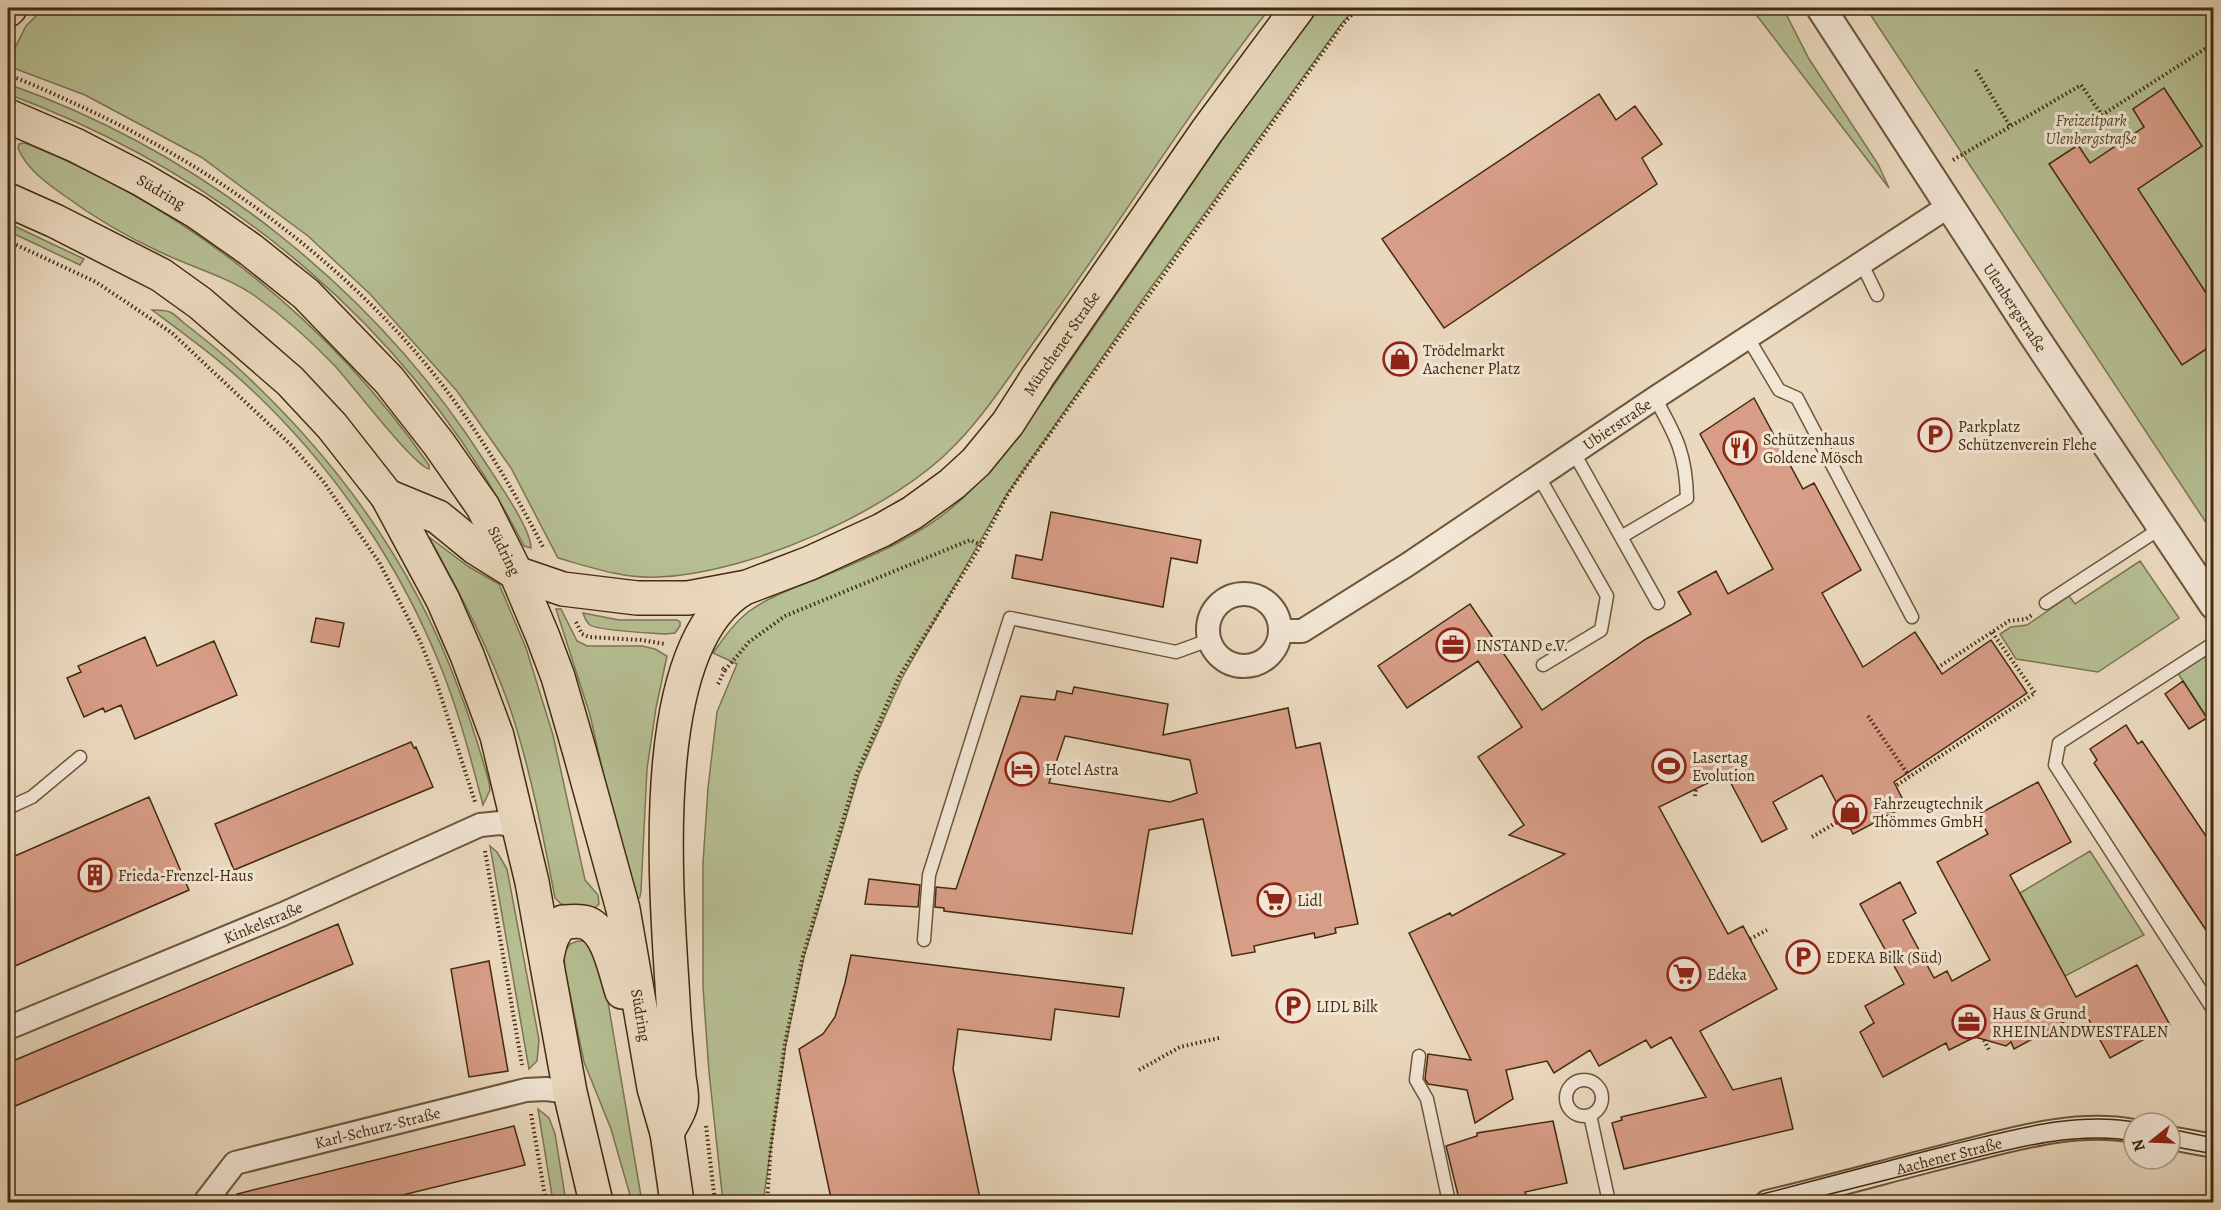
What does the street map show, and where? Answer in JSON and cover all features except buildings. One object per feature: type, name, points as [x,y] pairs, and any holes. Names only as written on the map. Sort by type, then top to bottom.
[{"type":"main road","name":"Münchener Straße","points":[[747,587],[810,563],[882,530],[937,496],[976,462],[1008,423],[1207,130],[1298,8]]},
{"type":"main road","name":"Südring","points":[[8,116],[75,145],[141,179],[197,213],[251,250],[306,294],[389,380],[439,444],[483,507],[516,573],[558,677],[623,909],[654,1088],[667,1133],[677,1203]]},
{"type":"main road","points":[[10,198],[161,275],[200,303],[290,381],[332,426],[387,496],[443,600],[467,655],[497,736],[520,827],[547,957],[570,1092],[596,1203]]},
{"type":"main road","points":[[387,496],[438,518],[476,548],[516,573],[563,589],[637,598],[688,598],[747,587]]},
{"type":"main road","points":[[667,1133],[682,1103],[675,1029],[665,842],[672,736],[684,676],[704,631],[718,609],[732,595],[747,587]]},
{"type":"main road","points":[[547,957],[550,939],[563,922],[587,923],[599,933],[613,964],[654,1088]]},
{"type":"street","name":"Ulenbergstraße","points":[[1821,8],[1949,206],[2214,605]]},
{"type":"street","name":"Ubierstraße","points":[[1281,631],[1302,631],[1949,206]]},
{"type":"street","points":[[1234,595],[1256,596],[1266,601],[1274,609],[1279,620],[1281,631],[1273,653],[1254,666],[1232,665],[1214,651],[1209,640],[1210,618],[1215,608],[1223,600],[1234,595]]},
{"type":"street","name":"Kinkelstraße","points":[[8,1028],[283,914],[480,825],[500,823],[520,827]]},
{"type":"street","name":"Karl-Schurz-Straße","points":[[205,1203],[235,1163],[526,1090],[546,1089],[570,1092]]},
{"type":"street","name":"Aachener Straße","points":[[1767,1203],[1960,1152],[2042,1134],[2088,1128],[2122,1129]]},
{"type":"street","points":[[2182,1140],[2214,1146]]},
{"type":"lane","points":[[1862,264],[1877,295]]},
{"type":"lane","points":[[1748,338],[1779,390],[1797,398],[1912,617]]},
{"type":"lane","points":[[1621,537],[1687,498],[1687,470],[1677,438],[1655,398]]},
{"type":"lane","points":[[1574,453],[1658,603]]},
{"type":"lane","points":[[1539,477],[1606,596],[1601,630],[1543,665]]},
{"type":"lane","points":[[2046,603],[2161,528]]},
{"type":"lane","points":[[924,940],[929,875],[1010,618],[1176,652],[1209,640]]},
{"type":"lane","points":[[2214,643],[2059,743],[2055,765],[2214,1011]]},
{"type":"lane","points":[[8,808],[32,797],[80,757]]},
{"type":"lane","points":[[1419,1056],[1416,1080],[1427,1099],[1449,1203]]},
{"type":"lane","points":[[1590,1115],[1609,1203]]},
{"type":"path","points":[[767,1203],[771,1145],[785,1043],[803,956],[857,773],[899,677],[981,545],[1006,497],[1023,471],[1329,43],[1358,8]]},
{"type":"path","points":[[1928,174],[2082,85],[2102,115],[2214,43]]},
{"type":"path","points":[[1976,70],[2010,126]]},
{"type":"path","points":[[8,241],[96,282],[171,333],[274,428],[323,481],[379,562],[420,641],[475,802],[546,1203]]},
{"type":"path","points":[[725,670],[749,642],[785,616],[970,540],[981,545]]},
{"type":"path","points":[[1937,668],[2009,621],[2026,619],[2044,608],[2046,603]]},
{"type":"path","points":[[1897,785],[2036,693],[1992,632]]},
{"type":"path","points":[[1868,716],[1910,776]]},
{"type":"path","points":[[1695,796],[1696,789]]},
{"type":"path","points":[[1812,837],[1844,818]]},
{"type":"path","points":[[1750,939],[1767,930]]},
{"type":"path","points":[[1139,1070],[1180,1047],[1219,1038]]},
{"type":"path","points":[[1984,1040],[1990,1052]]},
{"type":"green space","points":[[44,8],[1270,8],[1209,89],[998,393],[967,432],[929,469],[858,514],[776,551],[694,573],[645,577],[607,572],[558,558],[511,468],[457,391],[370,294],[308,236],[201,157],[85,95],[8,66],[26,26]]},
{"type":"green space","points":[[1318,8],[1356,8],[1342,23],[1145,296],[1007,494],[902,678],[859,774],[804,957],[786,1044],[763,1202],[723,1202],[709,1072],[703,987],[703,863],[708,788],[717,712],[737,664],[713,653],[729,631],[748,612],[781,593],[875,554],[913,535],[947,512],[983,478],[1036,411],[1277,60],[1303,24]]},
{"type":"green space","points":[[1751,8],[1783,8],[1809,59],[1878,164],[1889,188]]},
{"type":"green space","name":"Freizeitpark Ulenbergstraße","points":[[1866,8],[2213,8],[2213,533]]},
{"type":"green space","points":[[8,84],[80,113],[150,148],[216,189],[279,235],[338,286],[393,341],[443,401],[513,506],[526,529],[531,548],[524,546],[480,469],[429,397],[372,331],[309,271],[241,217],[167,170],[90,128],[8,94]]},
{"type":"green space","points":[[25,143],[143,200],[198,235],[251,274],[347,363],[390,412],[429,465],[429,469],[396,439],[334,365],[276,312],[244,289],[147,246],[85,210],[49,185],[31,168],[18,148],[19,144]]},
{"type":"green space","points":[[8,223],[84,259],[80,265],[8,231]]},
{"type":"green space","points":[[152,310],[174,314],[237,367],[306,437],[367,514],[418,597],[458,687],[489,782],[490,790],[483,805],[459,719],[442,670],[407,594],[363,521],[312,454],[255,393],[218,360]]},
{"type":"green space","points":[[429,537],[469,567],[499,584],[526,648],[553,735],[585,880],[598,895],[599,904],[595,908],[561,904],[555,898],[531,780],[511,711],[474,622]]},
{"type":"green space","points":[[2140,561],[2179,618],[2098,672],[2016,659],[2000,634],[2011,627],[2027,625],[2069,596],[2075,604]]},
{"type":"green space","points":[[556,609],[561,609],[577,641],[587,646],[642,646],[655,649],[667,656],[647,769],[641,891],[637,900],[624,865],[590,715]]},
{"type":"green space","points":[[583,613],[619,620],[677,620],[680,626],[675,633],[666,634],[614,630],[590,625]]},
{"type":"green space","points":[[2204,653],[2213,667],[2213,727],[2177,672]]},
{"type":"green space","points":[[490,846],[497,852],[507,869],[539,1040],[537,1061],[529,1069]]},
{"type":"green space","points":[[2090,851],[2144,935],[2065,976],[2020,893]]},
{"type":"green space","points":[[585,941],[600,955],[642,1202],[632,1202],[611,1129],[584,1062],[565,970],[564,953],[570,944]]},
{"type":"green space","points":[[538,1109],[549,1118],[555,1134],[566,1202],[553,1202]]},
{"type":"tram line","points":[[1729,1202],[2018,1129],[2092,1119],[2122,1121]]},
{"type":"tram line","points":[[2182,1131],[2214,1138]]},
{"type":"tram line","points":[[1798,1202],[2045,1142],[2090,1138],[2122,1139]]},
{"type":"tram line","points":[[2182,1148],[2214,1154]]},
{"type":"place","name":"Trödelmarkt Aachener Platz","points":[[1400,359]]},
{"type":"place","name":"Parkplatz Schützenverein Flehe","points":[[1935,435]]},
{"type":"place","name":"Schützenhaus Goldene Mösch","points":[[1740,448]]},
{"type":"place","name":"INSTAND e.V.","points":[[1453,645]]},
{"type":"place","name":"Lasertag Evolution","points":[[1669,766]]},
{"type":"place","name":"Hotel Astra","points":[[1022,769]]},
{"type":"place","name":"Fahrzeugtechnik Thömmes GmbH","points":[[1850,812]]},
{"type":"place","name":"Frieda-Frenzel-Haus","points":[[95,875]]},
{"type":"place","name":"Lidl","points":[[1274,900]]},
{"type":"place","name":"EDEKA Bilk (Süd)","points":[[1803,957]]},
{"type":"place","name":"Edeka","points":[[1684,974]]},
{"type":"place","name":"LIDL Bilk","points":[[1293,1006]]},
{"type":"place","name":"Haus & Grund RHEINLANDWESTFALEN","points":[[1969,1022]]}]
